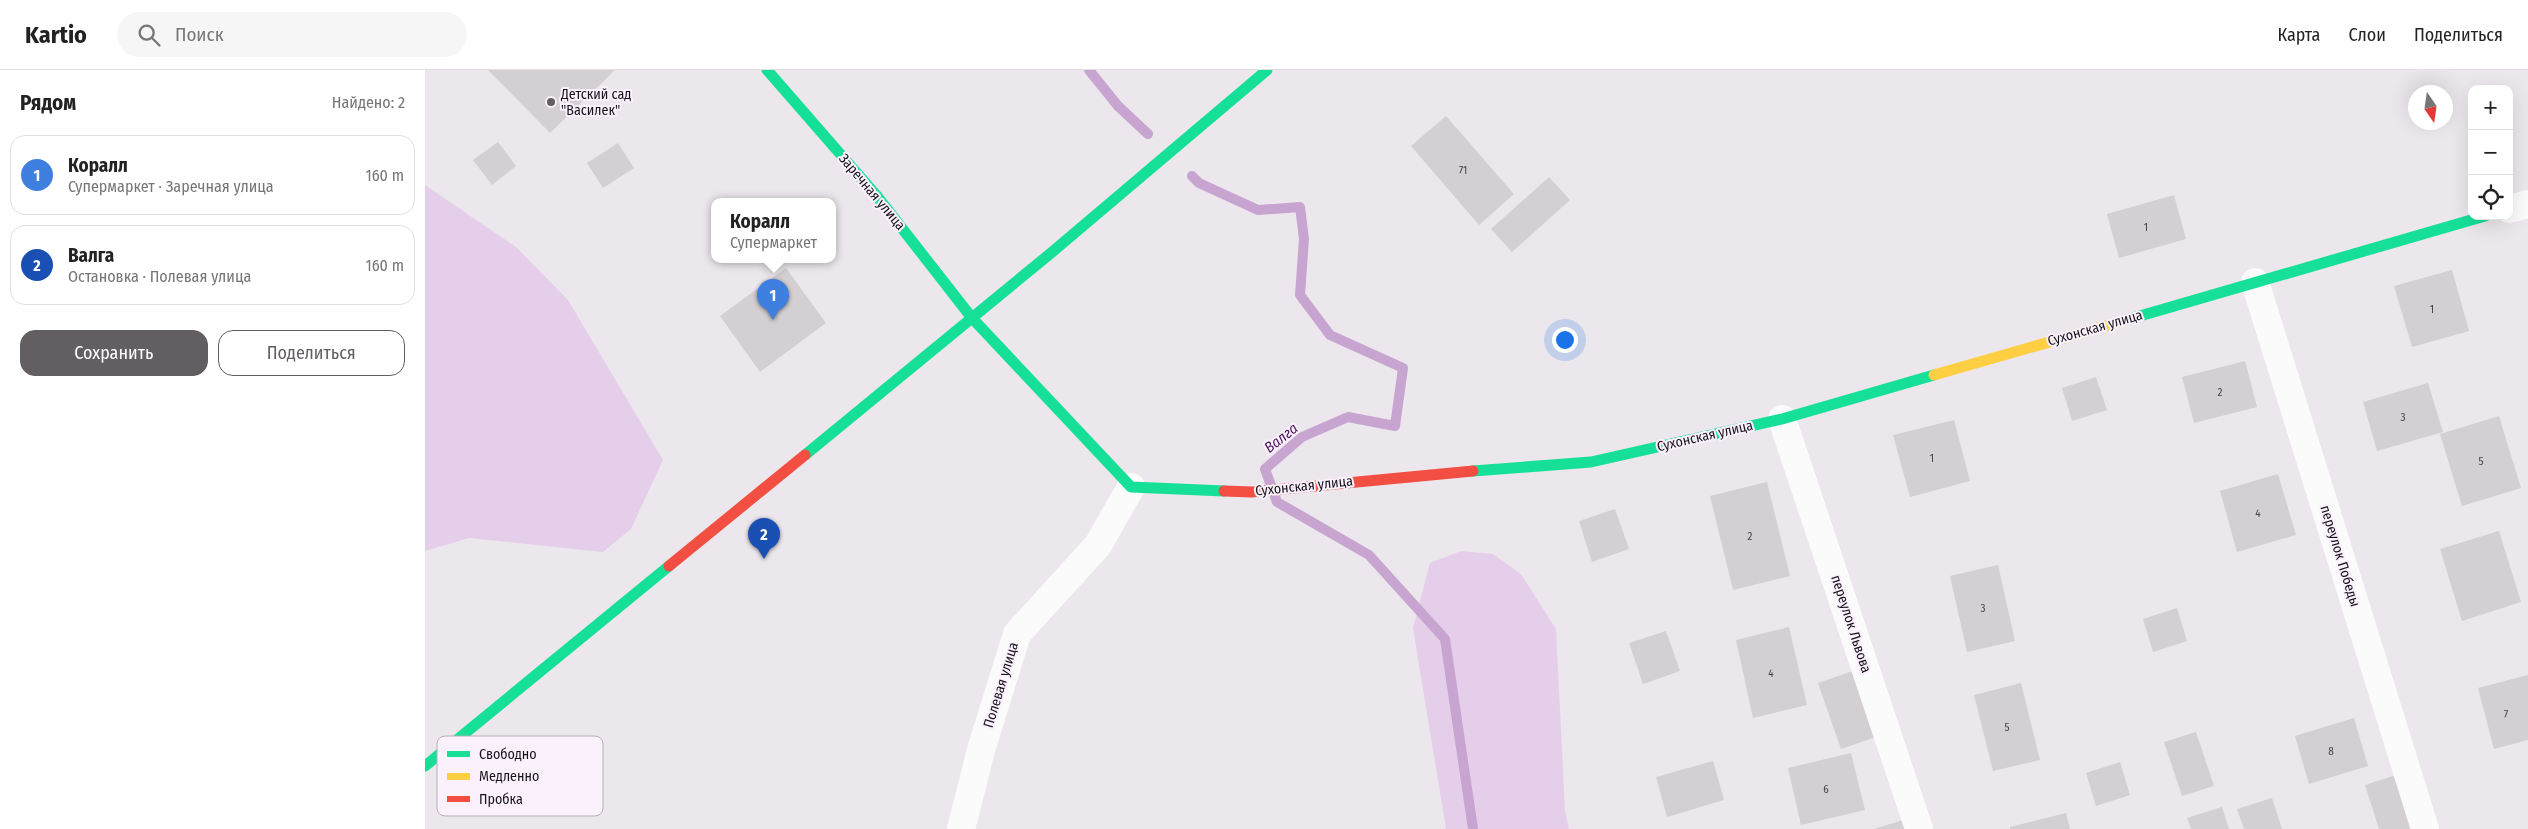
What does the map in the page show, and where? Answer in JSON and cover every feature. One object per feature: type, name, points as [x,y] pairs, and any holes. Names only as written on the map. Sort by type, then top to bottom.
[{"type":"street","name":"Заречная улица","points":[[767,70],[876,195],[972,318]]},
{"type":"street","points":[[462,736],[972,318],[1267,70]]},
{"type":"street","points":[[2513,208],[2528,204]]},
{"type":"street","name":"Сухонская улица","points":[[1131,487],[1252,492],[1591,462],[1782,419],[2471,220]]},
{"type":"street","name":"переулок Победы","points":[[2255,282],[2425,829]]},
{"type":"street","points":[[972,318],[1131,487]]},
{"type":"street","name":"переулок Львова","points":[[1782,419],[1919,829]]},
{"type":"street","name":"Полевая улица","points":[[961,829],[981,750],[1017,634],[1098,545],[1131,487]]},
{"type":"street","points":[[425,766],[437,756]]},
{"type":"shaded area","points":[[425,185],[516,247],[568,300],[663,460],[631,529],[603,552],[469,538],[425,551]]},
{"type":"shaded area","points":[[1461,551],[1493,554],[1521,574],[1556,629],[1565,811],[1569,829],[1446,829],[1413,628],[1430,563]]},
{"type":"building","name":"Детский сад \"Василек\"","points":[[488,70],[615,70],[550,133]]},
{"type":"building","points":[[1446,116],[1514,194],[1479,225],[1411,146]]},
{"type":"building","points":[[498,142],[516,166],[492,185],[473,160]]},
{"type":"building","points":[[618,143],[634,168],[603,188],[587,163]]},
{"type":"building","points":[[1549,177],[1570,200],[1512,252],[1491,229]]},
{"type":"building","points":[[2174,195],[2186,239],[2119,258],[2107,214]]},
{"type":"building","points":[[786,268],[826,323],[760,372],[720,316]]},
{"type":"building","points":[[2452,270],[2469,331],[2412,347],[2394,286]]},
{"type":"building","points":[[2245,361],[2257,407],[2194,423],[2182,377]]},
{"type":"building","points":[[2096,377],[2107,410],[2072,421],[2062,388]]},
{"type":"building","points":[[2428,383],[2443,432],[2377,451],[2363,402]]},
{"type":"building","points":[[2499,416],[2521,488],[2462,506],[2440,434]]},
{"type":"building","points":[[1954,420],[1970,481],[1910,497],[1893,435]]},
{"type":"building","points":[[2278,474],[2296,535],[2237,552],[2220,491]]},
{"type":"building","points":[[1767,482],[1790,576],[1733,590],[1710,496]]},
{"type":"building","points":[[1615,509],[1629,549],[1592,562],[1579,521]]},
{"type":"building","points":[[2499,531],[2521,602],[2462,621],[2440,549]]},
{"type":"building","points":[[1998,565],[2015,641],[1967,652],[1950,576]]},
{"type":"building","points":[[2177,608],[2187,641],[2153,652],[2143,619]]},
{"type":"building","points":[[1789,627],[1807,705],[1753,718],[1736,640]]},
{"type":"building","points":[[1666,631],[1680,671],[1643,684],[1629,643]]},
{"type":"building","points":[[1853,671],[1876,737],[1841,749],[1818,683]]},
{"type":"building","points":[[2528,675],[2528,740],[2494,749],[2478,688]]},
{"type":"building","points":[[2021,683],[2040,760],[1993,771],[1974,695]]},
{"type":"building","points":[[2354,718],[2368,766],[2309,784],[2295,736]]},
{"type":"building","points":[[2196,732],[2214,786],[2182,796],[2164,742]]},
{"type":"building","points":[[1851,753],[1865,810],[1801,825],[1788,768]]},
{"type":"building","points":[[1713,761],[1724,800],[1667,817],[1656,777]]},
{"type":"building","points":[[2120,762],[2130,795],[2096,806],[2086,773]]},
{"type":"building","points":[[2396,775],[2414,829],[2379,829],[2365,785]]},
{"type":"building","points":[[2272,798],[2282,829],[2244,829],[2237,809]]},
{"type":"building","points":[[2222,807],[2229,829],[2191,829],[2187,818]]},
{"type":"building","points":[[2066,813],[2070,829],[2010,829],[2010,827]]},
{"type":"building","points":[[1903,820],[1905,829],[1874,829]]},
{"type":"waterway","name":"Валга","points":[[1089,70],[1118,106],[1148,134]]},
{"type":"waterway","name":"Валга","points":[[1192,176],[1199,183],[1258,210],[1300,207],[1304,239],[1300,295],[1330,335],[1403,368],[1395,426],[1348,417],[1302,437],[1265,469],[1277,502],[1369,555],[1445,639],[1473,829]]},
{"type":"traffic: fast","points":[[767,70],[876,195],[972,318],[1131,487],[1224,491]]},
{"type":"traffic: fast","points":[[805,455],[1051,253],[1267,70]]},
{"type":"traffic: fast","points":[[2126,320],[2471,220]]},
{"type":"traffic: fast","points":[[1473,471],[1591,462],[1782,419],[1934,375]]},
{"type":"traffic: fast","points":[[462,736],[669,566]]},
{"type":"traffic: fast","points":[[425,766],[437,756]]},
{"type":"traffic: slow","points":[[1934,375],[2126,320]]},
{"type":"traffic: jam","points":[[669,566],[805,455]]},
{"type":"traffic: jam","points":[[1224,491],[1252,492],[1473,471]]},
{"type":"place","name":"Детский сад \"Василек\"","points":[[551,102]]},
{"type":"place","name":"Коралл","points":[[773,320]]},
{"type":"place","name":"Валга","points":[[764,559]]}]
